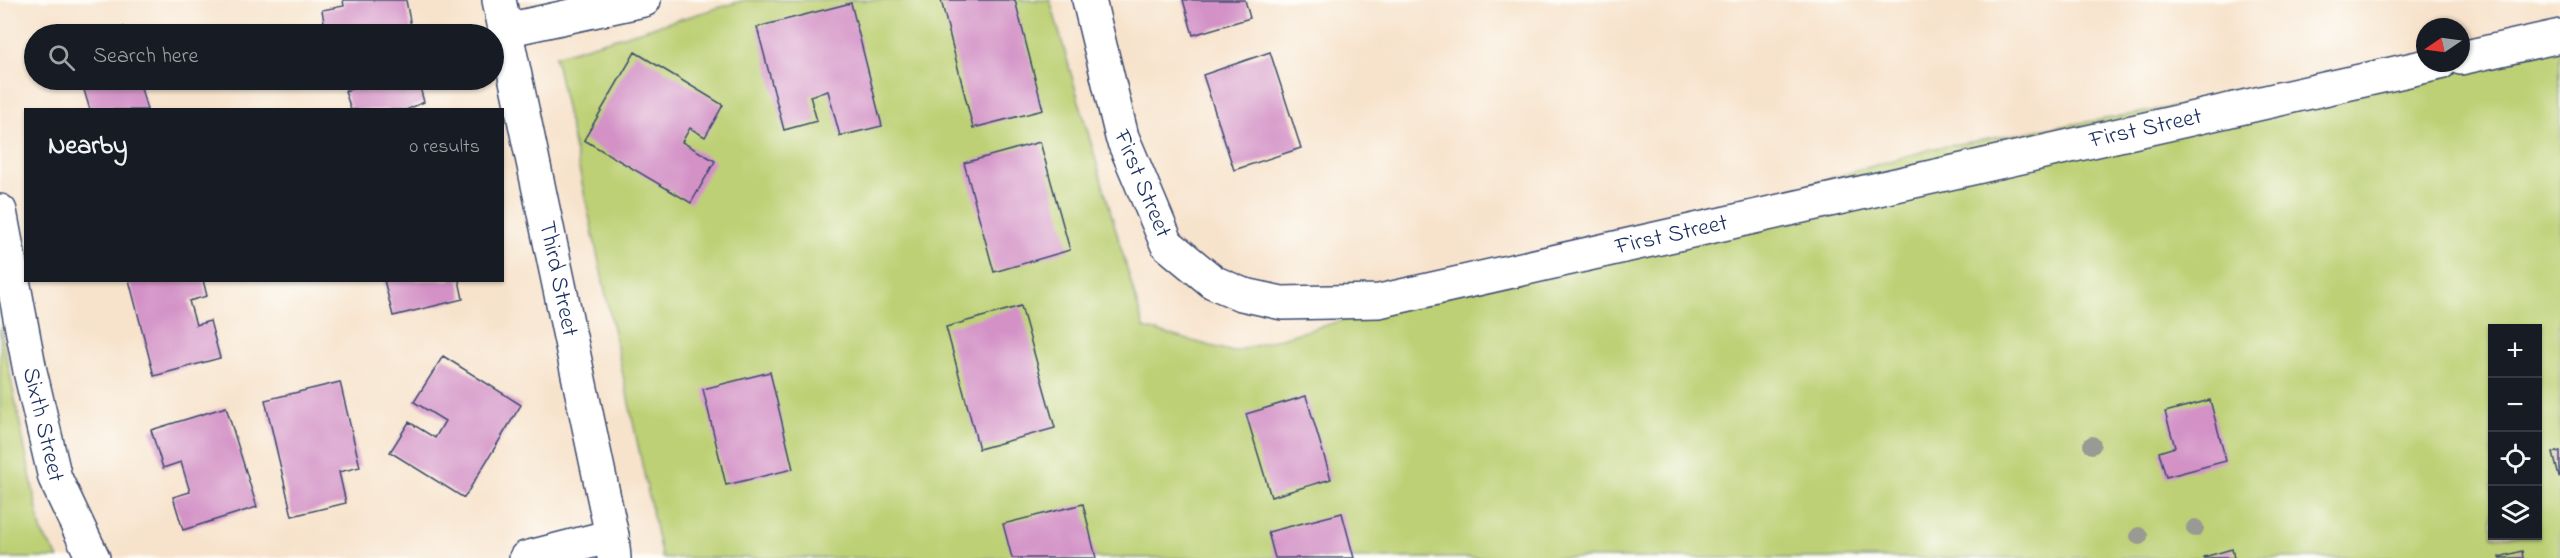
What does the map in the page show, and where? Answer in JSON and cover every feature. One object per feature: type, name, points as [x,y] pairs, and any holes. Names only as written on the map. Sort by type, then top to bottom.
[{"type":"street","points":[[503,15],[644,0]]},
{"type":"street","name":"First Street","points":[[1089,0],[1122,137],[1167,244],[1213,282],[1241,294],[1282,303],[1379,301],[2416,68]]},
{"type":"street","name":"Third Street","points":[[503,15],[613,547]]},
{"type":"street","points":[[2470,56],[2560,36]]},
{"type":"street","name":"Sixth Street","points":[[0,212],[30,371],[55,478],[93,558]]},
{"type":"street","points":[[526,558],[613,547]]},
{"type":"green space","points":[[745,0],[1050,0],[1144,328],[1233,352],[1935,148],[2416,66],[2416,72],[2470,72],[2470,56],[2560,41],[2560,558],[662,558],[555,56]]},
{"type":"green space","points":[[0,325],[42,534],[59,558],[0,558]]},
{"type":"building","points":[[343,0],[406,0],[410,24],[324,24],[322,10],[344,6]]},
{"type":"building","points":[[941,0],[1015,0],[1043,110],[973,128]]},
{"type":"building","points":[[1183,0],[1245,0],[1250,18],[1193,35]]},
{"type":"building","points":[[851,3],[882,126],[840,136],[828,91],[810,96],[817,121],[784,130],[757,27]]},
{"type":"building","points":[[635,52],[723,105],[705,137],[690,128],[682,142],[715,161],[691,203],[584,140]]},
{"type":"building","points":[[1270,52],[1301,148],[1234,170],[1203,75]]},
{"type":"building","points":[[84,90],[142,90],[146,108],[89,108]]},
{"type":"building","points":[[421,90],[424,102],[410,108],[350,108],[345,91]]},
{"type":"building","points":[[1040,142],[1070,250],[994,272],[964,163]]},
{"type":"building","points":[[130,282],[204,282],[207,296],[189,301],[196,325],[210,321],[220,358],[154,376]]},
{"type":"building","points":[[384,282],[459,282],[463,299],[393,316]]},
{"type":"building","points":[[1021,306],[1055,428],[979,449],[946,327]]},
{"type":"building","points":[[443,356],[521,405],[464,498],[390,452],[409,422],[435,438],[445,421],[414,402]]},
{"type":"building","points":[[770,372],[793,469],[726,485],[703,389]]},
{"type":"building","points":[[340,382],[360,467],[339,472],[346,503],[292,516],[265,400]]},
{"type":"building","points":[[1306,396],[1331,479],[1271,497],[1246,414]]},
{"type":"building","points":[[2210,400],[2226,461],[2166,477],[2159,452],[2175,447],[2165,412]]},
{"type":"building","points":[[226,407],[257,507],[183,530],[173,497],[190,492],[181,462],[163,468],[151,430]]},
{"type":"building","points":[[2560,451],[2560,476],[2559,477],[2553,453]]},
{"type":"building","points":[[1083,504],[1096,558],[1012,558],[1003,524]]},
{"type":"building","points":[[1342,513],[1354,558],[1275,558],[1268,532]]},
{"type":"building","points":[[2232,549],[2234,558],[2204,558],[2204,557]]},
{"type":"building","points":[[2522,551],[2523,558],[2499,558],[2499,557]]}]
